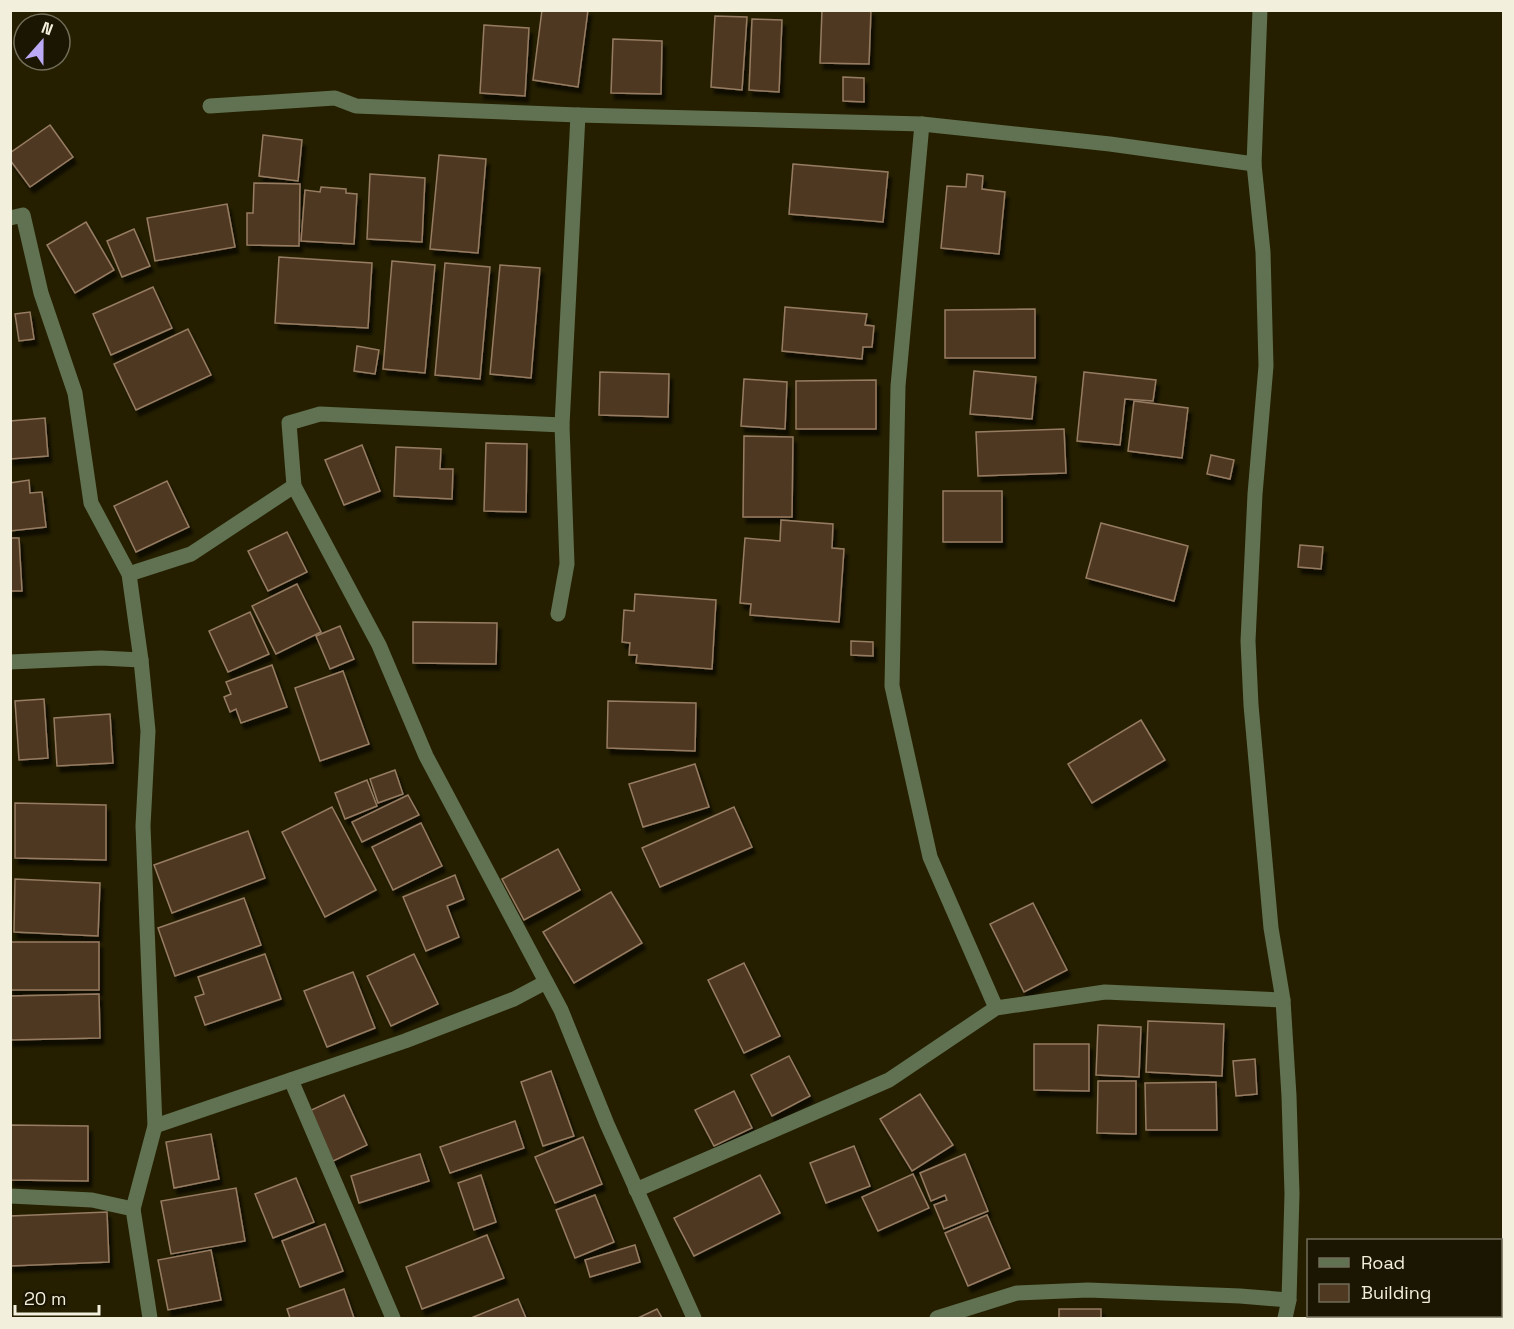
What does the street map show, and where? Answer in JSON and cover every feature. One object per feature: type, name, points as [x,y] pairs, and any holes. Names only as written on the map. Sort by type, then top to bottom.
[{"type":"street","points":[[1260,10],[1254,164],[1263,252],[1266,366],[1255,494],[1248,641],[1251,705],[1271,928],[1283,1000],[1289,1096],[1292,1194],[1289,1300],[1285,1318]]},
{"type":"street","points":[[210,106],[334,98],[356,106],[578,115],[922,124],[1110,144],[1254,164]]},
{"type":"street","points":[[558,614],[567,564],[562,425],[578,115]]},
{"type":"street","points":[[922,124],[898,386],[891,686],[930,856],[996,1008]]},
{"type":"street","points":[[10,218],[23,215],[41,293],[75,393],[91,503],[129,574],[141,660],[148,731],[143,826],[155,1126],[133,1209],[150,1318]]},
{"type":"street","points":[[562,425],[320,414],[289,423],[294,486],[379,645],[426,756],[561,1010],[636,1190],[693,1318]]},
{"type":"street","points":[[129,574],[191,554],[294,486]]},
{"type":"street","points":[[10,662],[101,658],[141,660]]},
{"type":"street","points":[[155,1126],[405,1041],[514,999],[546,982]]},
{"type":"street","points":[[636,1190],[889,1080],[996,1008],[1105,992],[1283,1000]]},
{"type":"street","points":[[291,1080],[393,1318]]},
{"type":"street","points":[[10,1196],[92,1200],[133,1209]]},
{"type":"street","points":[[937,1318],[1017,1293],[1088,1290],[1289,1300]]},
{"type":"building","points":[[542,10],[588,10],[578,87],[533,80]]},
{"type":"building","points":[[822,10],[871,10],[869,64],[820,63]]},
{"type":"building","points":[[715,16],[747,17],[742,90],[711,87]]},
{"type":"building","points":[[752,19],[782,20],[779,92],[749,90]]},
{"type":"building","points":[[484,25],[529,28],[525,96],[480,93]]},
{"type":"building","points":[[613,39],[662,41],[661,94],[611,93]]},
{"type":"building","points":[[843,77],[864,78],[864,102],[843,101]]},
{"type":"building","points":[[50,125],[73,157],[30,187],[10,160],[10,153]]},
{"type":"building","points":[[263,135],[302,140],[298,181],[259,176]]},
{"type":"building","points":[[439,155],[486,159],[478,253],[430,249]]},
{"type":"building","points":[[793,164],[888,172],[883,222],[789,214]]},
{"type":"building","points":[[370,174],[425,178],[422,242],[367,239]]},
{"type":"building","points":[[967,174],[983,176],[982,189],[1005,192],[999,254],[941,248],[947,186],[966,187]]},
{"type":"building","points":[[254,183],[300,184],[299,246],[247,245],[247,213],[253,213]]},
{"type":"building","points":[[321,187],[346,189],[346,193],[357,194],[354,244],[301,241],[305,190],[320,192]]},
{"type":"building","points":[[227,204],[235,247],[155,261],[147,218]]},
{"type":"building","points":[[86,222],[114,270],[75,293],[47,245]]},
{"type":"building","points":[[134,229],[150,266],[122,277],[107,241]]},
{"type":"building","points":[[279,257],[372,263],[368,328],[275,323]]},
{"type":"building","points":[[392,261],[435,265],[425,373],[383,369]]},
{"type":"building","points":[[445,263],[490,267],[480,379],[435,375]]},
{"type":"building","points":[[500,265],[540,268],[531,378],[490,374]]},
{"type":"building","points":[[153,287],[172,328],[111,355],[93,314]]},
{"type":"building","points":[[785,307],[867,314],[865,325],[874,326],[872,347],[863,347],[862,359],[782,351]]},
{"type":"building","points":[[1035,309],[1035,358],[945,358],[945,310]]},
{"type":"building","points":[[30,312],[34,339],[19,341],[15,314]]},
{"type":"building","points":[[188,329],[211,375],[136,410],[114,364]]},
{"type":"building","points":[[357,346],[379,350],[375,374],[354,371]]},
{"type":"building","points":[[974,371],[1036,377],[1032,419],[970,414]]},
{"type":"building","points":[[600,372],[669,374],[668,417],[599,415]]},
{"type":"building","points":[[1084,372],[1156,380],[1153,401],[1125,399],[1120,445],[1077,441]]},
{"type":"building","points":[[744,379],[787,382],[785,429],[741,426]]},
{"type":"building","points":[[876,380],[876,429],[796,429],[796,381]]},
{"type":"building","points":[[1134,401],[1188,408],[1182,458],[1128,451]]},
{"type":"building","points":[[45,418],[48,456],[10,459],[10,421]]},
{"type":"building","points":[[1064,429],[1066,473],[978,476],[976,432]]},
{"type":"building","points":[[744,436],[793,437],[792,517],[743,517]]},
{"type":"building","points":[[486,443],[527,444],[526,512],[484,511]]},
{"type":"building","points":[[362,445],[380,491],[344,505],[325,460]]},
{"type":"building","points":[[396,447],[441,449],[440,469],[453,469],[452,499],[394,496]]},
{"type":"building","points":[[1211,455],[1234,460],[1230,479],[1207,474]]},
{"type":"building","points":[[29,480],[30,493],[42,492],[46,527],[10,531],[10,483]]},
{"type":"building","points":[[167,481],[189,527],[136,552],[114,506]]},
{"type":"building","points":[[943,491],[1002,491],[1002,542],[943,542]]},
{"type":"building","points":[[781,520],[833,524],[832,548],[844,549],[839,622],[750,615],[751,604],[740,603],[745,538],[780,541]]},
{"type":"building","points":[[1101,523],[1188,546],[1174,601],[1086,578]]},
{"type":"building","points":[[287,532],[307,572],[268,591],[248,551]]},
{"type":"building","points":[[10,538],[19,538],[22,591],[10,591]]},
{"type":"building","points":[[1300,545],[1323,547],[1321,569],[1298,567]]},
{"type":"building","points":[[297,584],[321,632],[276,654],[252,606]]},
{"type":"building","points":[[635,594],[716,600],[712,669],[636,663],[637,655],[629,655],[630,643],[622,642],[624,610],[634,611]]},
{"type":"building","points":[[250,612],[269,654],[228,672],[209,631]]},
{"type":"building","points":[[413,622],[497,623],[496,664],[413,663]]},
{"type":"building","points":[[340,626],[354,659],[330,669],[316,636]]},
{"type":"building","points":[[851,641],[873,642],[873,656],[851,655]]},
{"type":"building","points":[[272,665],[287,707],[241,723],[236,709],[230,712],[224,697],[231,694],[226,682]]},
{"type":"building","points":[[343,671],[369,744],[320,761],[295,688]]},
{"type":"building","points":[[44,699],[48,758],[19,760],[15,701]]},
{"type":"building","points":[[608,701],[696,703],[695,751],[607,748]]},
{"type":"building","points":[[110,714],[113,763],[57,766],[54,718]]},
{"type":"building","points":[[1141,720],[1165,760],[1092,803],[1068,764]]},
{"type":"building","points":[[695,764],[709,807],[643,827],[629,784]]},
{"type":"building","points":[[395,770],[403,794],[378,803],[370,779]]},
{"type":"building","points":[[367,780],[377,806],[345,819],[335,793]]},
{"type":"building","points":[[408,795],[419,815],[362,842],[352,822]]},
{"type":"building","points":[[15,803],[106,805],[106,860],[15,858]]},
{"type":"building","points":[[332,807],[376,890],[325,917],[282,832]]},
{"type":"building","points":[[734,807],[752,847],[660,887],[642,848]]},
{"type":"building","points":[[421,823],[442,866],[393,890],[372,847]]},
{"type":"building","points":[[248,831],[265,878],[172,913],[154,865]]},
{"type":"building","points":[[558,849],[580,890],[524,920],[502,879]]},
{"type":"building","points":[[455,875],[464,899],[447,906],[459,937],[426,951],[403,897]]},
{"type":"building","points":[[15,879],[100,883],[98,936],[14,932]]},
{"type":"building","points":[[611,892],[642,943],[574,983],[543,932]]},
{"type":"building","points":[[244,898],[261,945],[175,976],[158,928]]},
{"type":"building","points":[[1033,903],[1067,970],[1024,992],[990,924]]},
{"type":"building","points":[[10,942],[99,942],[99,990],[10,990]]},
{"type":"building","points":[[265,954],[281,999],[205,1025],[195,997],[204,994],[198,977]]},
{"type":"building","points":[[414,954],[438,1004],[391,1026],[367,976]]},
{"type":"building","points":[[744,963],[780,1036],[744,1053],[708,980]]},
{"type":"building","points":[[353,972],[375,1028],[327,1047],[304,991]]},
{"type":"building","points":[[99,994],[100,1038],[10,1040],[10,996]]},
{"type":"building","points":[[1148,1021],[1224,1024],[1222,1076],[1146,1072]]},
{"type":"building","points":[[1098,1025],[1141,1027],[1139,1077],[1096,1075]]},
{"type":"building","points":[[1034,1044],[1089,1044],[1089,1091],[1034,1090]]},
{"type":"building","points":[[789,1056],[810,1096],[772,1116],[751,1075]]},
{"type":"building","points":[[1255,1059],[1257,1094],[1236,1096],[1233,1061]]},
{"type":"building","points":[[551,1071],[574,1136],[543,1146],[521,1082]]},
{"type":"building","points":[[1098,1081],[1136,1081],[1136,1134],[1097,1133]]},
{"type":"building","points":[[1216,1082],[1217,1130],[1146,1130],[1145,1083]]},
{"type":"building","points":[[734,1091],[752,1128],[714,1146],[695,1110]]},
{"type":"building","points":[[920,1094],[953,1145],[912,1171],[880,1119]]},
{"type":"building","points":[[344,1095],[367,1145],[331,1162],[307,1112]]},
{"type":"building","points":[[515,1121],[524,1148],[450,1173],[440,1147]]},
{"type":"building","points":[[11,1125],[88,1126],[88,1181],[11,1180]]},
{"type":"building","points":[[211,1134],[219,1179],[174,1188],[166,1142]]},
{"type":"building","points":[[583,1137],[602,1184],[555,1203],[535,1157]]},
{"type":"building","points":[[854,1146],[870,1186],[826,1203],[810,1163]]},
{"type":"building","points":[[420,1154],[429,1181],[359,1203],[351,1176]]},
{"type":"building","points":[[965,1154],[988,1211],[944,1229],[934,1205],[947,1200],[945,1195],[931,1201],[920,1173]]},
{"type":"building","points":[[913,1174],[929,1208],[878,1231],[862,1197]]},
{"type":"building","points":[[481,1175],[496,1222],[474,1230],[458,1183]]},
{"type":"building","points":[[760,1175],[780,1213],[694,1256],[674,1218]]},
{"type":"building","points":[[296,1178],[314,1222],[273,1238],[255,1194]]},
{"type":"building","points":[[236,1188],[245,1241],[171,1254],[161,1201]]},
{"type":"building","points":[[595,1195],[614,1242],[575,1258],[556,1210]]},
{"type":"building","points":[[107,1212],[109,1262],[10,1266],[10,1216]]},
{"type":"building","points":[[987,1215],[1010,1268],[968,1286],[945,1233]]},
{"type":"building","points":[[325,1224],[343,1271],[300,1287],[282,1241]]},
{"type":"building","points":[[487,1235],[504,1278],[422,1309],[406,1267]]},
{"type":"building","points":[[635,1245],[640,1262],[590,1277],[585,1260]]},
{"type":"building","points":[[211,1250],[221,1300],[168,1310],[158,1260]]},
{"type":"building","points":[[344,1289],[354,1318],[290,1318],[287,1309]]},
{"type":"building","points":[[518,1299],[526,1318],[471,1318]]},
{"type":"building","points":[[657,1309],[662,1318],[638,1318]]},
{"type":"building","points":[[1059,1309],[1101,1309],[1101,1318],[1059,1318]]}]
